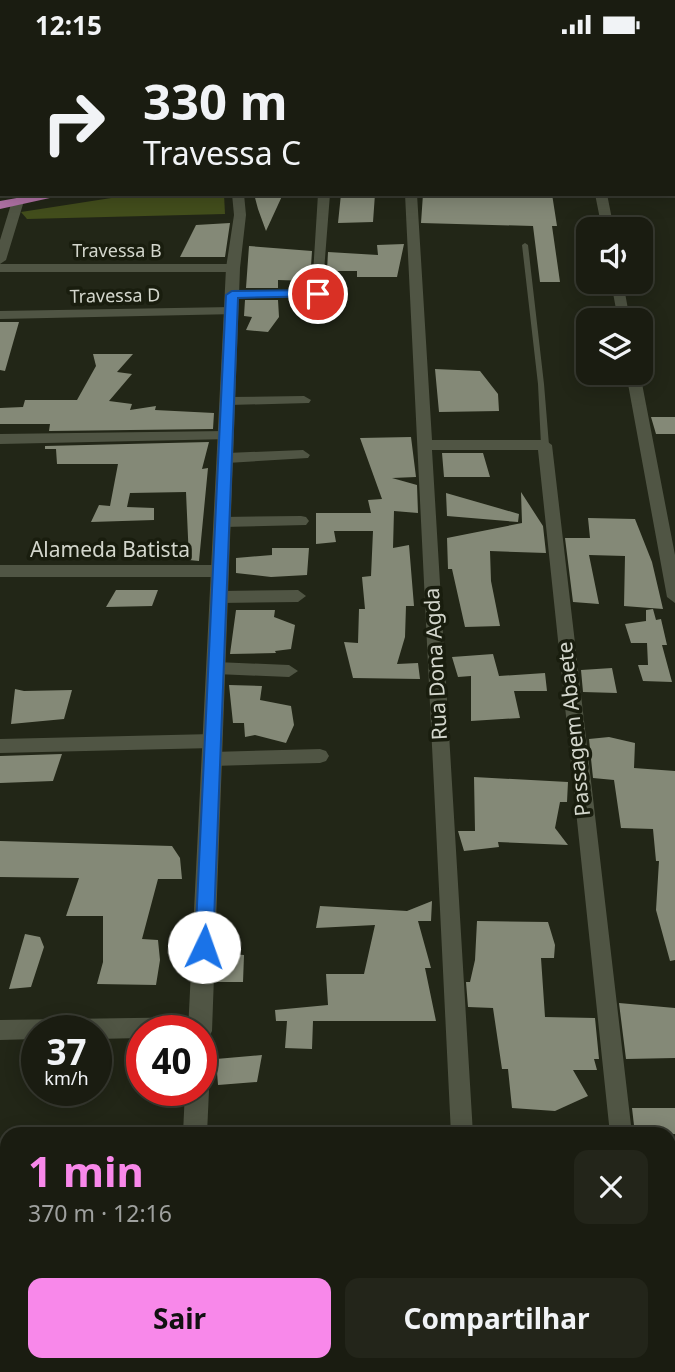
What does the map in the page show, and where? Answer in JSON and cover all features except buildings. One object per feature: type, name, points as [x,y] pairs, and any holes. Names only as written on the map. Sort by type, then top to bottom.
[{"type":"highway","points":[[0,205],[49,196]]},
{"type":"street","points":[[201,1015],[227,458],[233,268],[240,215],[238,196]]},
{"type":"street","name":"Travessa D","points":[[0,315],[232,303],[318,294],[324,196]]},
{"type":"street","name":"Rua Dona Agda","points":[[411,196],[462,1127]]},
{"type":"street","points":[[601,196],[606,217]]},
{"type":"street","points":[[0,260],[18,201]]},
{"type":"street","name":"Travessa B","points":[[0,268],[233,268]]},
{"type":"street","points":[[635,385],[675,597]]},
{"type":"street","points":[[229,401],[304,400]]},
{"type":"street","points":[[0,439],[226,436]]},
{"type":"street","points":[[423,445],[545,445]]},
{"type":"street","name":"Passagem Abaete","points":[[545,445],[620,1127]]},
{"type":"street","points":[[227,458],[303,456]]},
{"type":"street","points":[[223,522],[300,521]]},
{"type":"street","name":"Alameda Batista","points":[[0,571],[220,571]]},
{"type":"street","points":[[220,597],[298,596]]},
{"type":"street","points":[[216,668],[289,671]]},
{"type":"street","points":[[0,746],[213,750],[320,756]]},
{"type":"street","points":[[0,1030],[126,1029]]},
{"type":"street","points":[[195,1127],[196,1106]]},
{"type":"lane","points":[[525,245],[545,445]]},
{"type":"green space","points":[[124,196],[224,196],[225,214],[27,219],[21,212]]},
{"type":"route","points":[[204,947],[232,295],[318,294]]}]
